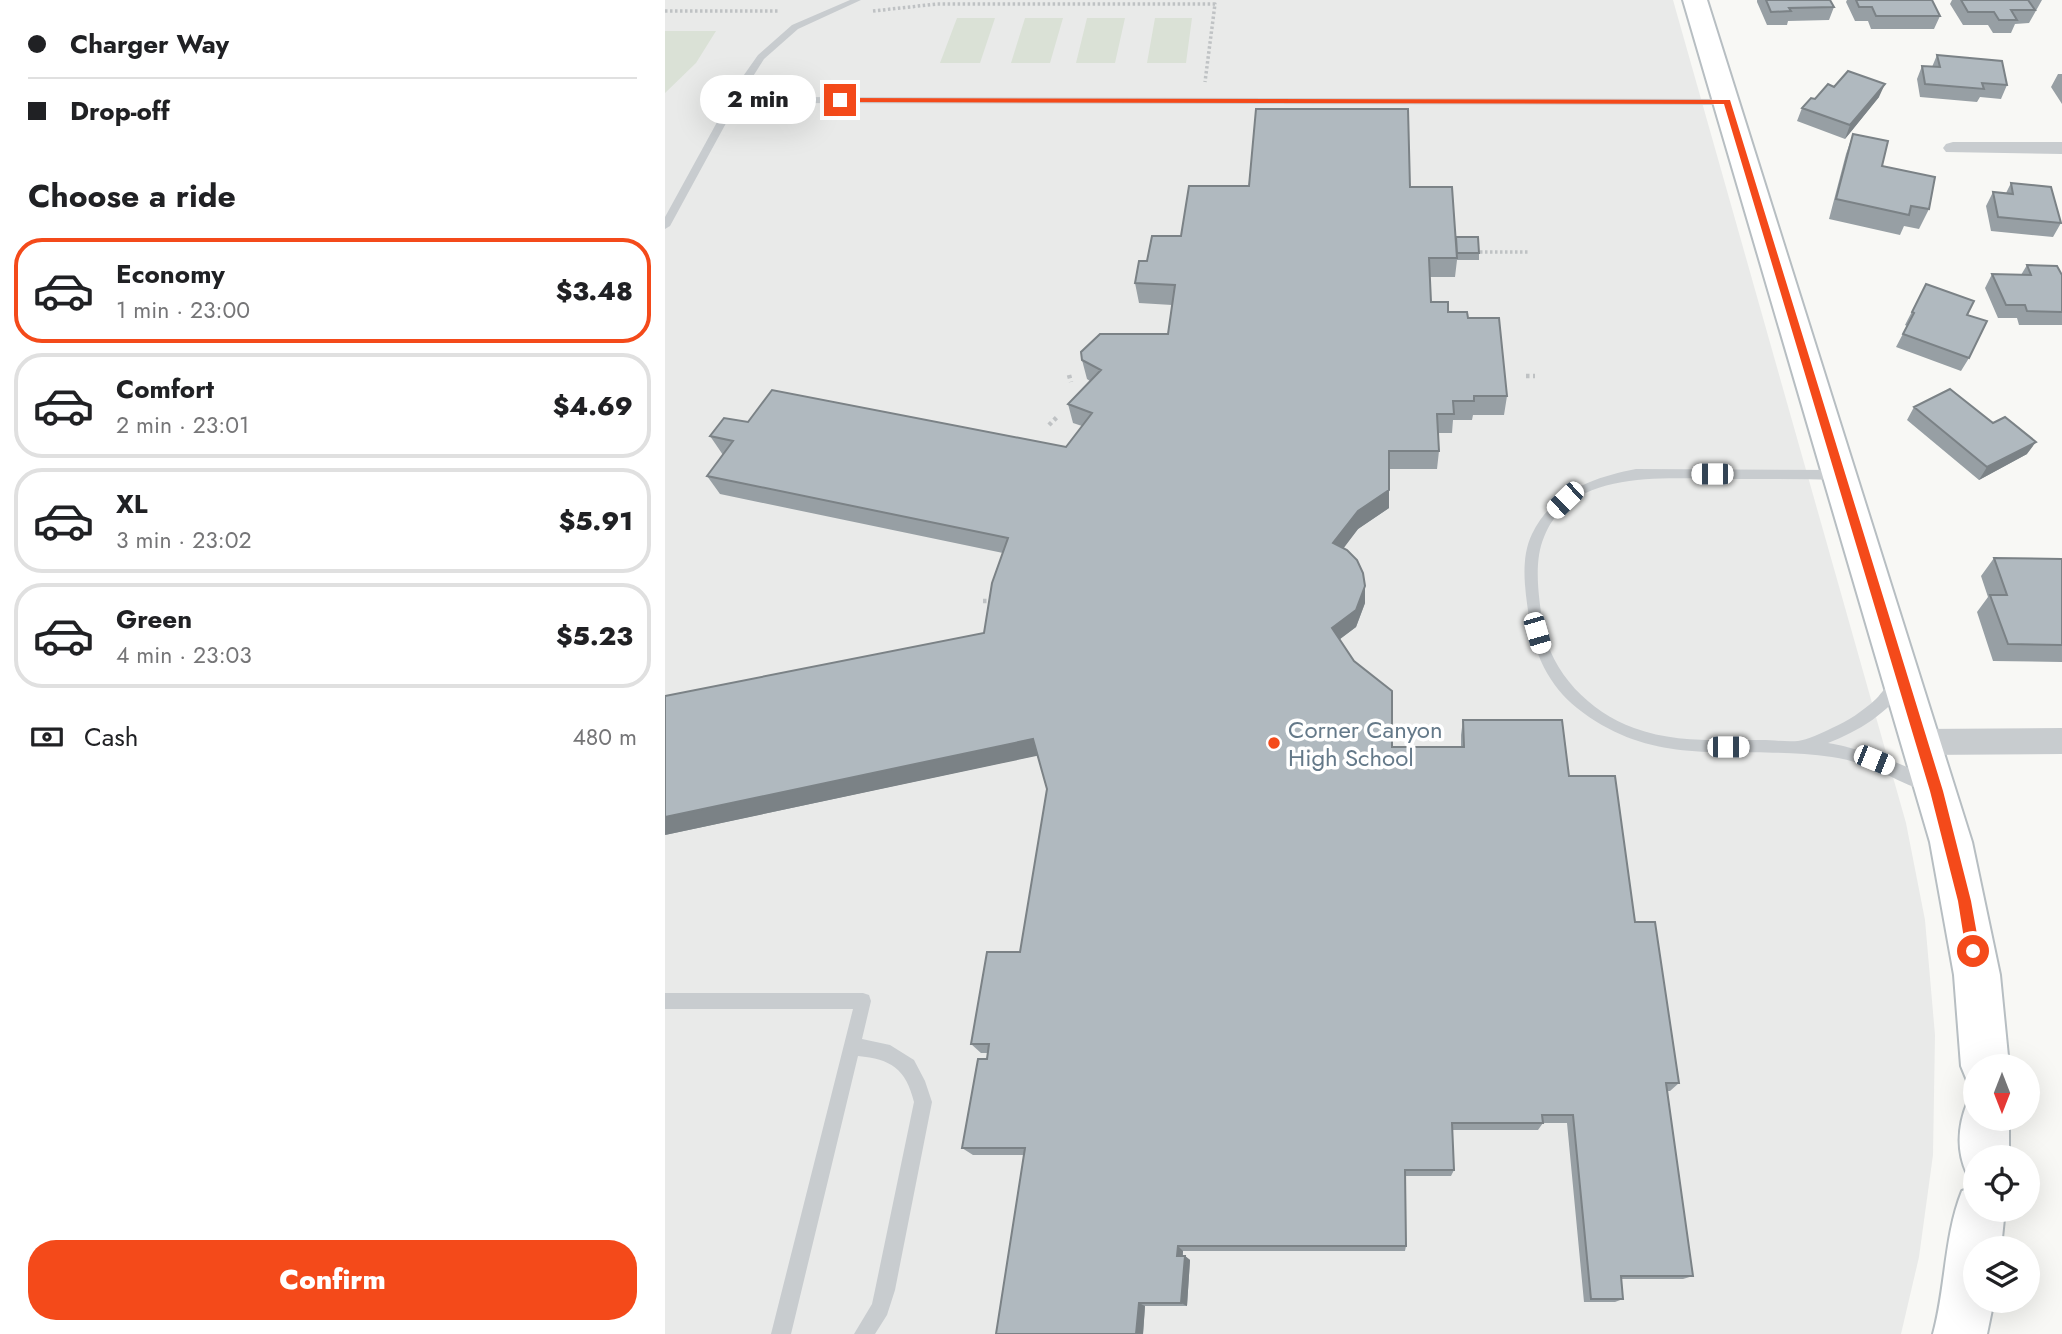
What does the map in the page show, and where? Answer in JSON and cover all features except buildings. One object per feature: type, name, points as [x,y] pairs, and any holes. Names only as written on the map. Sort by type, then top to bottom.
[{"type":"street","points":[[1695,0],[1937,791],[1965,901],[1977,975],[1984,1054]]},
{"type":"street","points":[[1953,148],[2062,148]]},
{"type":"street","points":[[1921,742],[2062,741]]},
{"type":"street","points":[[1961,1334],[1978,1222]]},
{"type":"lane","points":[[665,226],[751,69],[771,46],[795,27],[857,0]]},
{"type":"lane","points":[[734,100],[1727,102]]},
{"type":"lane","points":[[1841,475],[1656,473],[1616,477],[1590,486],[1565,500],[1541,528],[1531,556],[1537,633],[1542,652],[1566,689],[1583,706],[1623,730],[1669,744],[1821,748],[1870,759],[1937,791]]},
{"type":"lane","points":[[1796,747],[1838,734],[1860,722],[1880,707],[1902,680]]},
{"type":"lane","points":[[665,1001],[863,1001],[782,1334]]},
{"type":"lane","points":[[851,1047],[889,1053],[904,1062],[914,1073],[923,1102],[885,1290],[880,1308],[864,1334]]},
{"type":"path","points":[[665,11],[892,11],[937,4],[1215,4],[1202,101]]},
{"type":"path","points":[[1471,252],[1529,252]]},
{"type":"path","points":[[1069,375],[1071,382]]},
{"type":"path","points":[[1526,376],[1535,376]]},
{"type":"path","points":[[1049,425],[1057,417]]},
{"type":"path","points":[[983,601],[998,601]]},
{"type":"shaded area","name":"Corner Canyon High School","points":[[665,0],[1673,0],[1906,823],[1925,920],[1935,1035],[1933,1155],[1919,1257],[1901,1334],[665,1334]]},
{"type":"shaded area","points":[[957,18],[995,18],[980,63],[940,63]]},
{"type":"shaded area","points":[[1025,18],[1063,18],[1050,63],[1011,63]]},
{"type":"shaded area","points":[[1087,18],[1125,18],[1115,63],[1076,63]]},
{"type":"shaded area","points":[[1155,18],[1192,18],[1186,63],[1147,63]]},
{"type":"shaded area","points":[[665,31],[716,31],[696,63],[665,93]]},
{"type":"place","name":"Corner Canyon High School","points":[[1274,743]]},
{"type":"route","points":[[840,100],[1727,102],[1937,791],[1965,901],[1973,951]]}]
